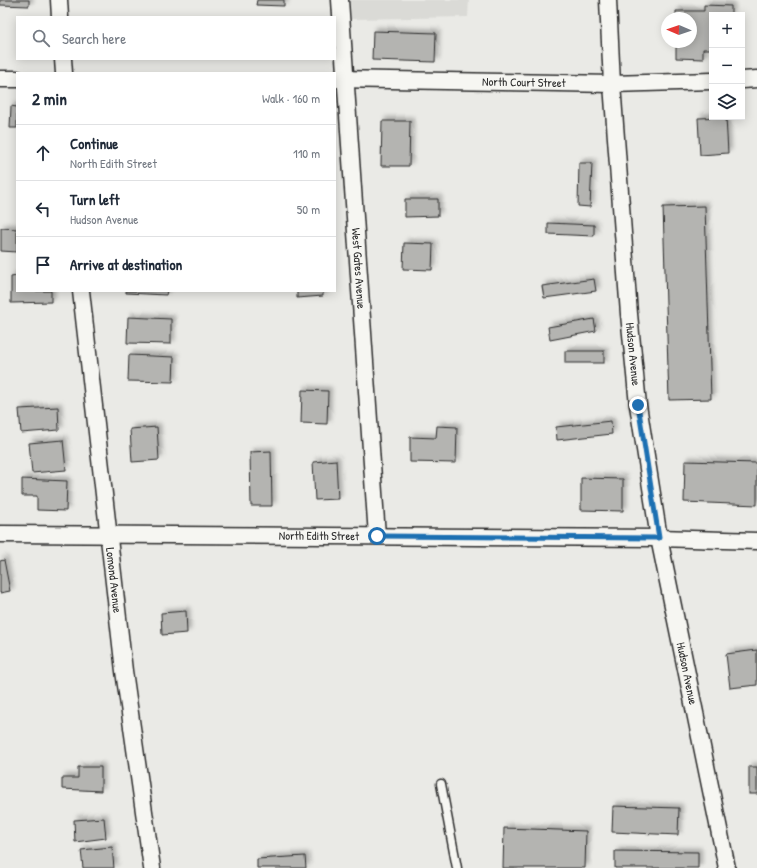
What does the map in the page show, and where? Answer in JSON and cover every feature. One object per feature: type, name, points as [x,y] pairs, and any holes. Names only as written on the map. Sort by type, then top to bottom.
[{"type":"street","points":[[59,0],[60,16]]},
{"type":"street","name":"West Gates Avenue","points":[[340,0],[340,79],[377,536]]},
{"type":"street","name":"Hudson Avenue","points":[[608,0],[612,84],[635,377],[659,538],[727,868]]},
{"type":"street","points":[[63,60],[64,72]]},
{"type":"street","points":[[0,79],[16,79]]},
{"type":"street","name":"North Court Street","points":[[340,79],[612,84],[709,80]]},
{"type":"street","points":[[745,80],[757,79]]},
{"type":"street","name":"Lomond Avenue","points":[[81,292],[126,693],[152,868]]},
{"type":"street","name":"North Edith Street","points":[[0,534],[659,538],[757,541]]},
{"type":"lane","points":[[441,784],[457,868]]},
{"type":"shaded area","points":[[350,0],[469,0],[468,17],[351,19]]},
{"type":"building","points":[[0,0],[29,0],[29,6],[0,5]]},
{"type":"building","points":[[257,0],[284,0],[284,6],[256,5]]},
{"type":"building","points":[[704,5],[731,6],[731,12],[709,12],[709,49],[703,49],[703,59],[676,58],[676,48],[697,48],[697,12],[676,11],[704,11]]},
{"type":"building","points":[[373,31],[436,33],[435,62],[372,60]]},
{"type":"building","points":[[11,106],[16,107],[16,128],[10,128]]},
{"type":"building","points":[[698,118],[709,118],[709,120],[726,120],[728,153],[700,155]]},
{"type":"building","points":[[382,121],[410,121],[409,166],[381,166]]},
{"type":"building","points":[[579,163],[592,163],[590,207],[578,206]]},
{"type":"building","points":[[405,199],[438,199],[438,216],[405,217]]},
{"type":"building","points":[[705,206],[711,399],[669,400],[663,207]]},
{"type":"building","points":[[548,223],[594,225],[594,236],[548,234]]},
{"type":"building","points":[[1,228],[16,229],[16,252],[1,251]]},
{"type":"building","points":[[404,243],[433,244],[432,270],[403,269]]},
{"type":"building","points":[[16,276],[16,292],[51,292],[51,302],[11,303],[11,277]]},
{"type":"building","points":[[594,279],[596,291],[544,298],[542,286]]},
{"type":"building","points":[[126,292],[167,292],[166,295]]},
{"type":"building","points":[[297,292],[323,292],[323,296],[297,298]]},
{"type":"building","points":[[128,317],[171,319],[171,344],[127,343]]},
{"type":"building","points":[[594,319],[596,331],[550,340],[548,327]]},
{"type":"building","points":[[565,351],[604,351],[604,363],[565,363]]},
{"type":"building","points":[[129,355],[174,357],[173,382],[128,381]]},
{"type":"building","points":[[302,390],[328,391],[327,424],[301,423]]},
{"type":"building","points":[[58,407],[59,430],[21,433],[19,409]]},
{"type":"building","points":[[611,421],[612,434],[557,440],[556,427]]},
{"type":"building","points":[[437,426],[457,427],[456,463],[410,462],[410,437],[436,438]]},
{"type":"building","points":[[157,427],[159,460],[132,462],[130,429]]},
{"type":"building","points":[[63,440],[66,470],[32,473],[29,443]]},
{"type":"building","points":[[271,451],[272,506],[251,506],[250,452]]},
{"type":"building","points":[[336,460],[338,499],[315,500],[313,462]]},
{"type":"building","points":[[685,461],[757,463],[757,505],[684,502]]},
{"type":"building","points":[[581,478],[623,479],[623,511],[581,510]]},
{"type":"building","points":[[22,479],[67,481],[66,511],[37,510],[37,496],[22,496]]},
{"type":"building","points":[[4,560],[10,591],[0,593],[0,561]]},
{"type":"building","points":[[186,611],[187,633],[162,635],[161,613]]},
{"type":"building","points":[[757,650],[757,685],[730,688],[726,654]]},
{"type":"building","points":[[78,767],[101,767],[101,791],[62,789],[62,778],[78,778]]},
{"type":"building","points":[[749,767],[757,767],[757,794],[749,794]]},
{"type":"building","points":[[613,806],[679,808],[678,835],[612,832]]},
{"type":"building","points":[[104,818],[106,838],[75,842],[74,820]]},
{"type":"building","points":[[504,828],[586,831],[585,868],[503,868]]},
{"type":"building","points":[[112,847],[114,868],[83,868],[81,850]]},
{"type":"building","points":[[615,851],[698,852],[698,868],[615,868]]},
{"type":"building","points":[[305,856],[306,868],[257,868],[257,859]]},
{"type":"route","points":[[377,536],[659,538],[638,405]]}]
